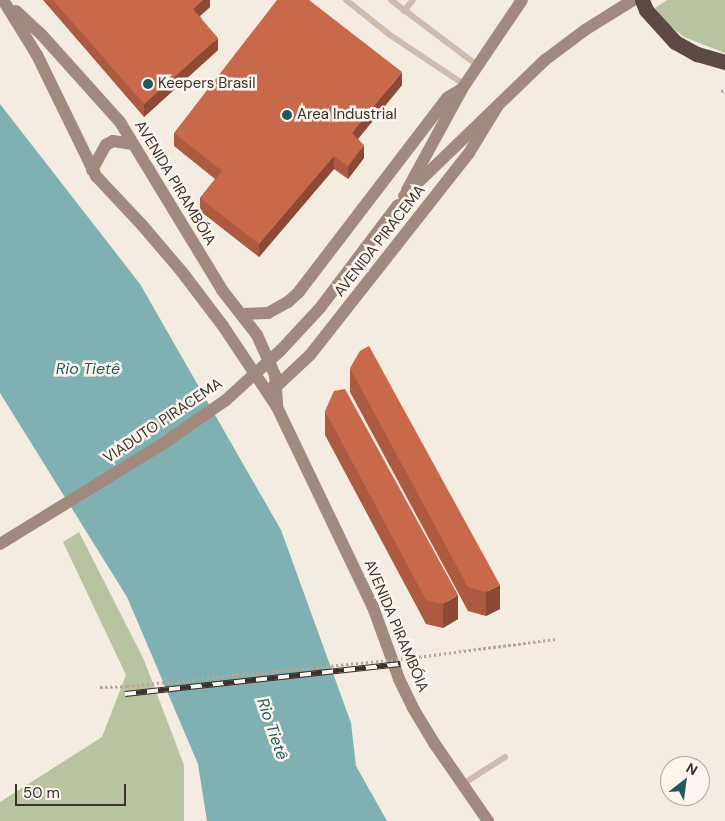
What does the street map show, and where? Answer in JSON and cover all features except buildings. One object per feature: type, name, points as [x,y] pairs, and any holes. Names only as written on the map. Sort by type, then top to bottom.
[{"type":"highway","points":[[642,0],[646,10],[675,42],[697,54],[725,62]]},
{"type":"main road","name":"AVENIDA PIRAMBÓIA","points":[[3,0],[41,34],[120,122],[212,274],[257,335],[268,355],[277,386],[277,407]]},
{"type":"main road","name":"AVENIDA PIRAMBÓIA","points":[[3,0],[37,55],[92,170],[182,272],[223,326],[261,387],[277,407],[373,606],[399,679],[413,708],[488,821]]},
{"type":"main road","name":"AVENIDA PIRACEMA","points":[[401,201],[463,87],[522,0]]},
{"type":"main road","name":"AVENIDA PIRACEMA","points":[[401,201],[546,60],[585,30],[633,0]]},
{"type":"main road","name":"AVENIDA PIRACEMA","points":[[242,314],[268,313],[288,302],[298,293],[447,98],[463,87]]},
{"type":"main road","name":"AVENIDA PIRACEMA","points":[[277,386],[310,355],[386,259],[469,153],[497,107]]},
{"type":"main road","points":[[92,170],[100,151],[106,145],[113,141],[133,144]]},
{"type":"main road","name":"VIADUTO PIRACEMA","points":[[0,544],[164,443],[226,400],[281,350],[320,308],[401,201]]},
{"type":"main road","points":[[261,387],[272,388],[277,386]]},
{"type":"lane","points":[[346,0],[390,35],[463,87]]},
{"type":"lane","points":[[391,0],[477,65]]},
{"type":"lane","points":[[404,10],[413,0]]},
{"type":"lane","points":[[463,784],[505,757]]},
{"type":"path","points":[[721,91],[725,90]]},
{"type":"path","points":[[100,687],[127,686],[409,658],[555,639]]},
{"type":"green space","points":[[667,0],[725,0],[725,53],[684,37],[669,25],[655,8]]},
{"type":"green space","points":[[79,532],[144,660],[184,765],[184,821],[0,821],[0,802],[102,737],[126,675],[63,542]]},
{"type":"water","name":"Rio Tietê","points":[[0,104],[140,284],[281,530],[351,723],[356,766],[387,821],[207,821],[198,764],[127,597],[0,393]]},
{"type":"railway","points":[[125,694],[400,664]]},
{"type":"place","name":"Keepers Brasil","points":[[148,84]]},
{"type":"place","name":"Area Industrial","points":[[287,115]]}]
